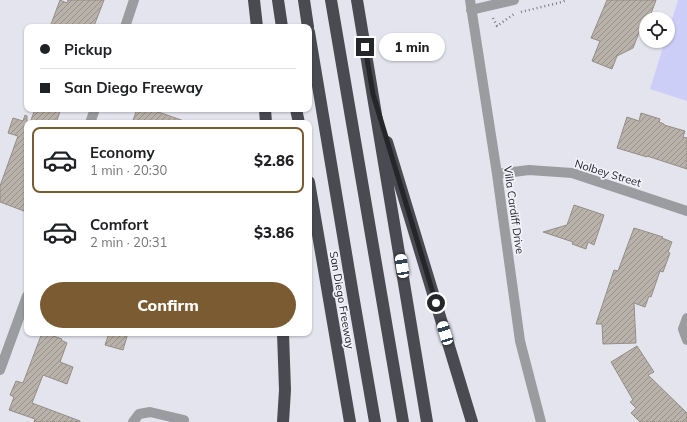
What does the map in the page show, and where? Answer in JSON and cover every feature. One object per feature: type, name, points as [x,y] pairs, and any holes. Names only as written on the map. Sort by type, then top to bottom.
[{"type":"highway","points":[[254,0],[257,24]]},
{"type":"highway","points":[[278,0],[282,24]]},
{"type":"highway","points":[[304,0],[308,24]]},
{"type":"highway","points":[[331,0],[403,422]]},
{"type":"highway","points":[[357,0],[427,422]]},
{"type":"highway","points":[[312,50],[352,295],[375,422]]},
{"type":"highway","points":[[373,94],[472,422]]},
{"type":"highway","name":"San Diego Freeway","points":[[312,200],[350,422]]},
{"type":"highway","points":[[283,336],[285,390],[283,422]]},
{"type":"street","points":[[126,24],[134,0]]},
{"type":"street","points":[[471,5],[514,0]]},
{"type":"street","name":"Villa Cardiff Drive","points":[[471,5],[497,174],[520,341],[541,422]]},
{"type":"street","name":"Nolbey Street","points":[[497,174],[529,170],[572,173],[687,211]]},
{"type":"street","points":[[1,367],[24,304]]},
{"type":"street","points":[[687,318],[683,329],[687,340]]},
{"type":"street","points":[[133,422],[139,414],[150,412],[184,420]]},
{"type":"shaded area","points":[[678,0],[687,0],[687,101],[650,89],[663,48],[675,48],[674,12]]},
{"type":"building","points":[[60,0],[67,3],[68,0],[104,0],[95,24],[51,24]]},
{"type":"building","points":[[607,0],[656,0],[652,12],[639,12],[639,33],[633,48],[617,56],[612,69],[592,61],[600,41],[591,38]]},
{"type":"building","points":[[34,112],[60,112],[57,120],[31,120]]},
{"type":"building","points":[[136,112],[158,112],[181,120],[133,120]]},
{"type":"building","points":[[641,113],[660,119],[659,122],[664,125],[685,131],[683,137],[687,138],[687,169],[617,148],[627,117],[639,121]]},
{"type":"building","points":[[25,115],[27,116],[27,120],[24,120],[24,211],[0,202],[0,186],[18,136],[8,133],[13,118],[23,121]]},
{"type":"building","points":[[574,205],[604,215],[594,245],[588,242],[586,249],[572,244],[573,242],[543,232],[567,225]]},
{"type":"building","points":[[634,228],[663,237],[662,238],[672,242],[668,252],[670,253],[663,272],[660,271],[651,297],[649,296],[645,307],[634,303],[636,343],[603,344],[602,324],[596,324],[614,270],[618,271]]},
{"type":"building","points":[[41,336],[54,336],[62,339],[61,340],[67,343],[60,362],[73,367],[67,384],[43,375],[32,403],[80,422],[34,422],[35,419],[9,410],[14,397],[10,395],[16,381],[23,383]]},
{"type":"building","points":[[108,336],[127,336],[123,350],[105,345]]},
{"type":"building","points":[[637,346],[654,372],[648,375],[687,413],[687,422],[640,422],[631,413],[636,408],[630,402],[633,400],[611,362]]},
{"type":"route","points":[[365,47],[373,94],[436,303]]}]
